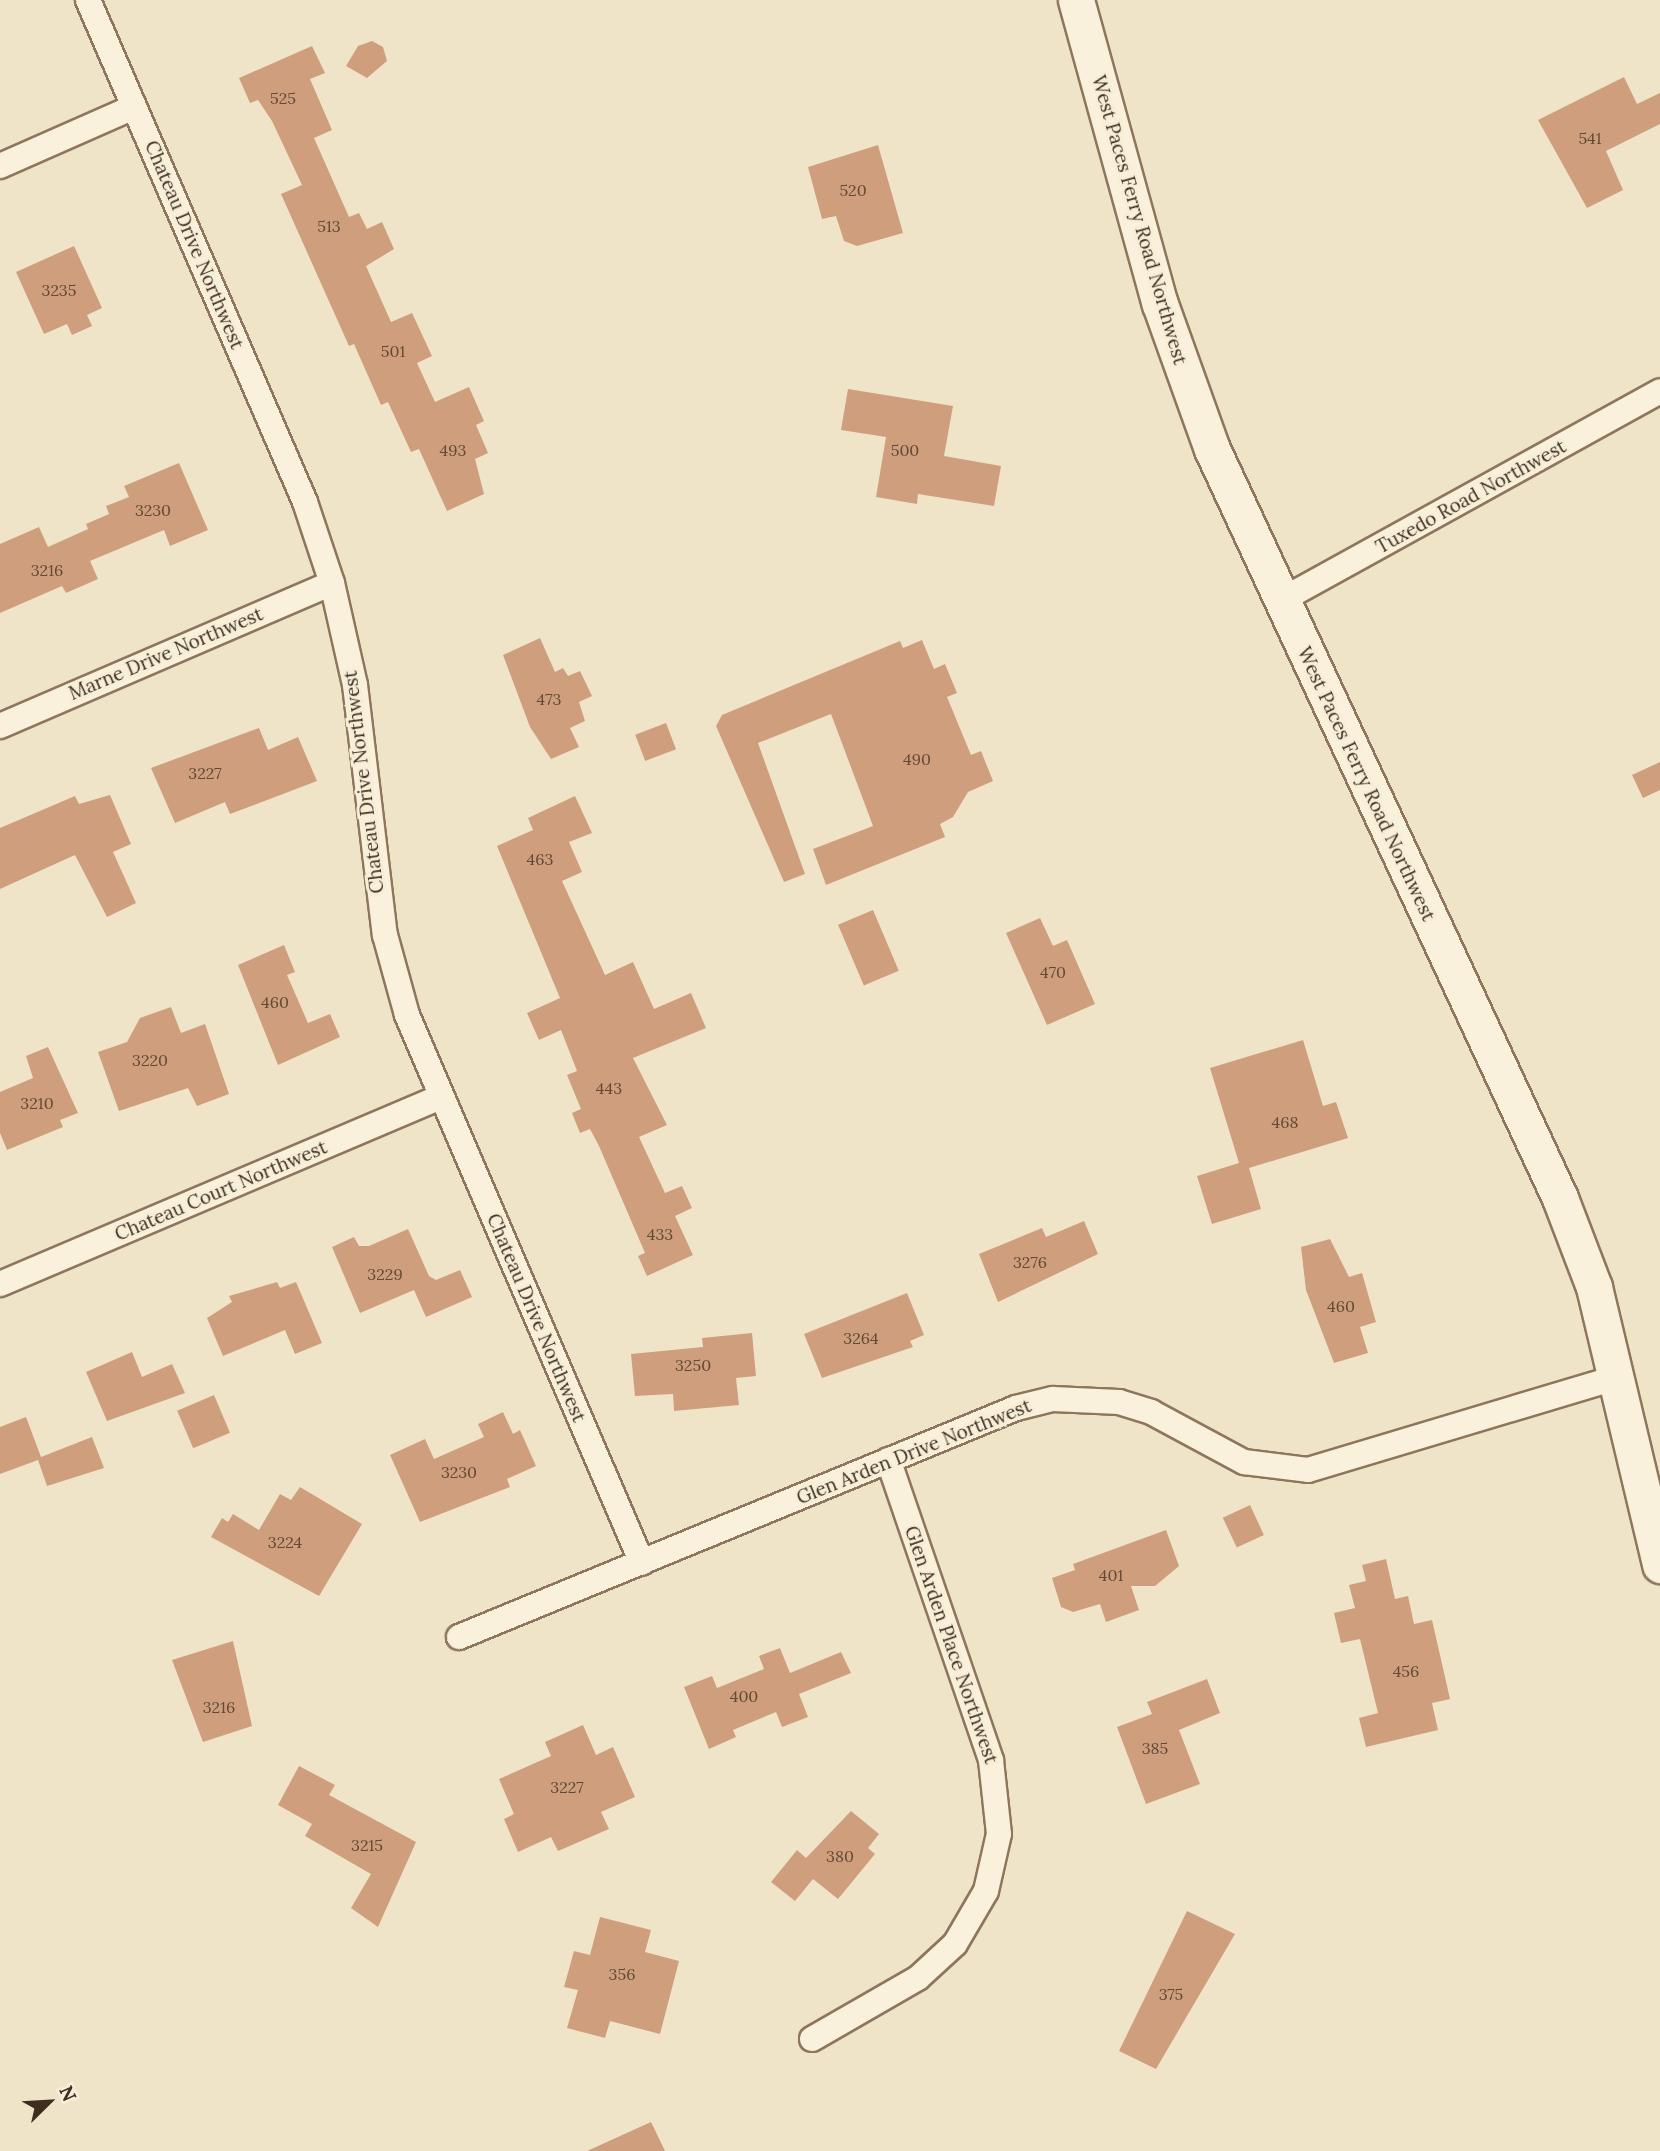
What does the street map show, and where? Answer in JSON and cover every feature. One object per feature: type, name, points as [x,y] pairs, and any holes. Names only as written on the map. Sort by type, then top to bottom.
[{"type":"main road","name":"West Paces Ferry Road Northwest","points":[[1076,0],[1174,346],[1280,601],[1560,1198],[1618,1377],[1660,1565]]},
{"type":"street","name":"Chateau Drive Northwest","points":[[88,0],[305,502],[332,583],[355,685],[385,935],[407,1015],[642,1563]]},
{"type":"street","points":[[0,166],[134,107]]},
{"type":"street","name":"Tuxedo Road Northwest","points":[[1280,601],[1660,391]]},
{"type":"street","name":"Marne Drive Northwest","points":[[0,726],[332,583]]},
{"type":"street","name":"Chateau Court Northwest","points":[[0,1284],[441,1097]]},
{"type":"street","name":"Glen Arden Drive Northwest","points":[[459,1637],[1016,1408],[1083,1397],[1151,1412],[1244,1462],[1308,1470],[1618,1377]]},
{"type":"street","name":"Glen Arden Place Northwest","points":[[812,2039],[918,1978],[955,1944],[986,1891],[999,1835],[991,1760],[888,1460]]},
{"type":"building","points":[[372,41],[383,47],[387,61],[367,78],[346,66],[358,46]]},
{"type":"building","points":[[312,46],[325,73],[310,79],[332,130],[314,138],[349,217],[359,213],[367,229],[382,222],[394,249],[366,266],[391,322],[412,313],[432,356],[417,363],[435,402],[469,387],[484,421],[476,425],[488,453],[475,459],[484,494],[447,511],[419,449],[411,452],[388,402],[381,405],[354,344],[349,346],[281,194],[302,185],[272,121],[258,100],[250,103],[239,78]]},
{"type":"building","points":[[1624,77],[1637,104],[1660,93],[1660,124],[1606,151],[1623,190],[1587,208],[1538,120]]},
{"type":"building","points":[[878,145],[903,233],[857,246],[844,241],[836,216],[822,219],[808,167]]},
{"type":"building","points":[[74,246],[102,308],[87,315],[92,326],[72,335],[67,324],[44,334],[16,272]]},
{"type":"building","points":[[848,389],[953,406],[944,456],[1001,466],[994,506],[918,494],[917,504],[876,497],[886,437],[841,430]]},
{"type":"building","points":[[179,463],[208,530],[170,546],[164,530],[90,561],[98,579],[66,593],[62,586],[0,613],[0,544],[39,527],[48,547],[88,529],[86,524],[109,514],[106,506],[129,497],[124,486]]},
{"type":"building","points":[[540,638],[555,672],[563,668],[568,676],[580,671],[592,696],[579,702],[585,721],[570,728],[579,747],[551,759],[530,727],[503,655]]},
{"type":"building","points":[[922,640],[934,669],[945,664],[957,693],[947,697],[971,755],[981,751],[993,781],[968,792],[953,817],[940,824],[945,837],[826,885],[813,849],[873,826],[831,714],[758,743],[805,874],[784,882],[716,726],[722,715],[900,641],[903,648]]},
{"type":"building","points":[[666,723],[676,749],[645,761],[635,735]]},
{"type":"building","points":[[259,728],[268,750],[298,737],[317,781],[230,814],[225,802],[175,823],[151,768]]},
{"type":"building","points":[[1660,762],[1660,790],[1643,798],[1632,775]]},
{"type":"building","points":[[110,795],[131,844],[113,852],[136,903],[107,917],[75,855],[0,889],[0,828],[75,796],[79,804]]},
{"type":"building","points":[[575,796],[592,833],[569,842],[582,872],[562,881],[605,975],[633,962],[654,1009],[691,993],[706,1028],[633,1058],[667,1125],[639,1137],[665,1193],[682,1186],[692,1208],[675,1216],[693,1255],[647,1276],[638,1256],[645,1253],[599,1146],[590,1129],[580,1133],[572,1113],[581,1109],[567,1075],[577,1071],[561,1030],[539,1040],[527,1013],[560,998],[497,846],[533,830],[528,818]]},
{"type":"building","points":[[873,910],[899,971],[864,986],[838,925]]},
{"type":"building","points":[[1040,918],[1053,946],[1067,940],[1095,1004],[1047,1025],[1006,933]]},
{"type":"building","points":[[284,945],[295,972],[287,975],[308,1023],[330,1014],[340,1037],[278,1065],[238,965]]},
{"type":"building","points":[[171,1007],[181,1033],[205,1024],[229,1094],[197,1106],[188,1088],[119,1111],[98,1052],[127,1042],[140,1018]]},
{"type":"building","points":[[1303,1040],[1323,1106],[1336,1102],[1348,1138],[1249,1168],[1261,1209],[1212,1224],[1197,1176],[1239,1163],[1210,1068]]},
{"type":"building","points":[[48,1047],[78,1113],[60,1120],[63,1127],[7,1150],[0,1133],[0,1092],[33,1078],[26,1056]]},
{"type":"building","points":[[1084,1221],[1098,1254],[998,1302],[979,1254],[1042,1228],[1046,1237]]},
{"type":"building","points":[[408,1229],[429,1276],[436,1280],[460,1270],[472,1297],[426,1317],[414,1290],[360,1313],[332,1247],[354,1237],[359,1246],[369,1246]]},
{"type":"building","points":[[1330,1239],[1349,1277],[1362,1273],[1376,1322],[1360,1327],[1368,1353],[1334,1363],[1306,1290],[1301,1247]]},
{"type":"building","points":[[277,1282],[280,1288],[296,1282],[322,1343],[295,1354],[285,1330],[223,1356],[207,1318],[232,1302],[229,1296]]},
{"type":"building","points":[[907,1293],[924,1335],[910,1341],[913,1347],[822,1378],[804,1334]]},
{"type":"building","points":[[752,1333],[756,1376],[736,1378],[739,1405],[674,1411],[673,1394],[635,1396],[631,1354],[703,1347],[702,1338]]},
{"type":"building","points":[[132,1352],[142,1377],[172,1364],[185,1393],[107,1421],[86,1372]]},
{"type":"building","points":[[214,1395],[230,1433],[193,1448],[177,1411]]},
{"type":"building","points":[[503,1412],[513,1434],[520,1430],[536,1466],[507,1479],[510,1487],[420,1522],[390,1455],[425,1439],[434,1459],[484,1437],[478,1424]]},
{"type":"building","points":[[26,1417],[41,1457],[92,1437],[104,1468],[47,1486],[38,1460],[0,1474],[0,1427]]},
{"type":"building","points":[[300,1487],[362,1524],[319,1596],[211,1537],[222,1518],[228,1522],[233,1514],[259,1530],[280,1494],[291,1500]]},
{"type":"building","points":[[1250,1505],[1264,1535],[1237,1548],[1223,1518]]},
{"type":"building","points":[[1166,1530],[1179,1566],[1155,1586],[1131,1586],[1139,1610],[1106,1622],[1100,1604],[1073,1612],[1061,1607],[1052,1578],[1075,1570],[1073,1564]]},
{"type":"building","points":[[1386,1559],[1395,1599],[1408,1596],[1414,1624],[1432,1620],[1450,1699],[1432,1703],[1438,1730],[1366,1747],[1359,1718],[1378,1713],[1360,1639],[1341,1643],[1334,1613],[1355,1608],[1349,1585],[1366,1581],[1362,1565]]},
{"type":"building","points":[[233,1641],[252,1726],[203,1742],[172,1660]]},
{"type":"building","points":[[780,1648],[790,1673],[841,1652],[851,1673],[799,1694],[808,1717],[782,1727],[776,1712],[733,1730],[736,1737],[709,1749],[684,1687],[712,1676],[717,1688],[764,1669],[759,1656]]},
{"type":"building","points":[[1207,1679],[1220,1713],[1179,1730],[1200,1784],[1146,1804],[1117,1727],[1152,1714],[1147,1702]]},
{"type":"building","points":[[583,1725],[596,1755],[613,1747],[635,1797],[601,1812],[609,1829],[558,1851],[551,1837],[518,1852],[504,1819],[514,1814],[499,1779],[551,1756],[545,1742]]},
{"type":"building","points":[[299,1766],[335,1785],[329,1795],[416,1842],[378,1927],[351,1908],[371,1874],[305,1836],[312,1824],[278,1805]]},
{"type":"building","points":[[851,1811],[879,1834],[868,1848],[875,1854],[838,1899],[813,1879],[795,1901],[771,1882],[797,1850],[806,1858]]},
{"type":"building","points":[[1187,1911],[1235,1934],[1156,2069],[1119,2051]]},
{"type":"building","points":[[600,1917],[651,1930],[645,1952],[679,1961],[660,2034],[610,2021],[605,2038],[567,2028],[578,1990],[564,1987],[574,1951],[590,1955]]},
{"type":"building","points":[[651,2122],[665,2151],[587,2151]]}]
